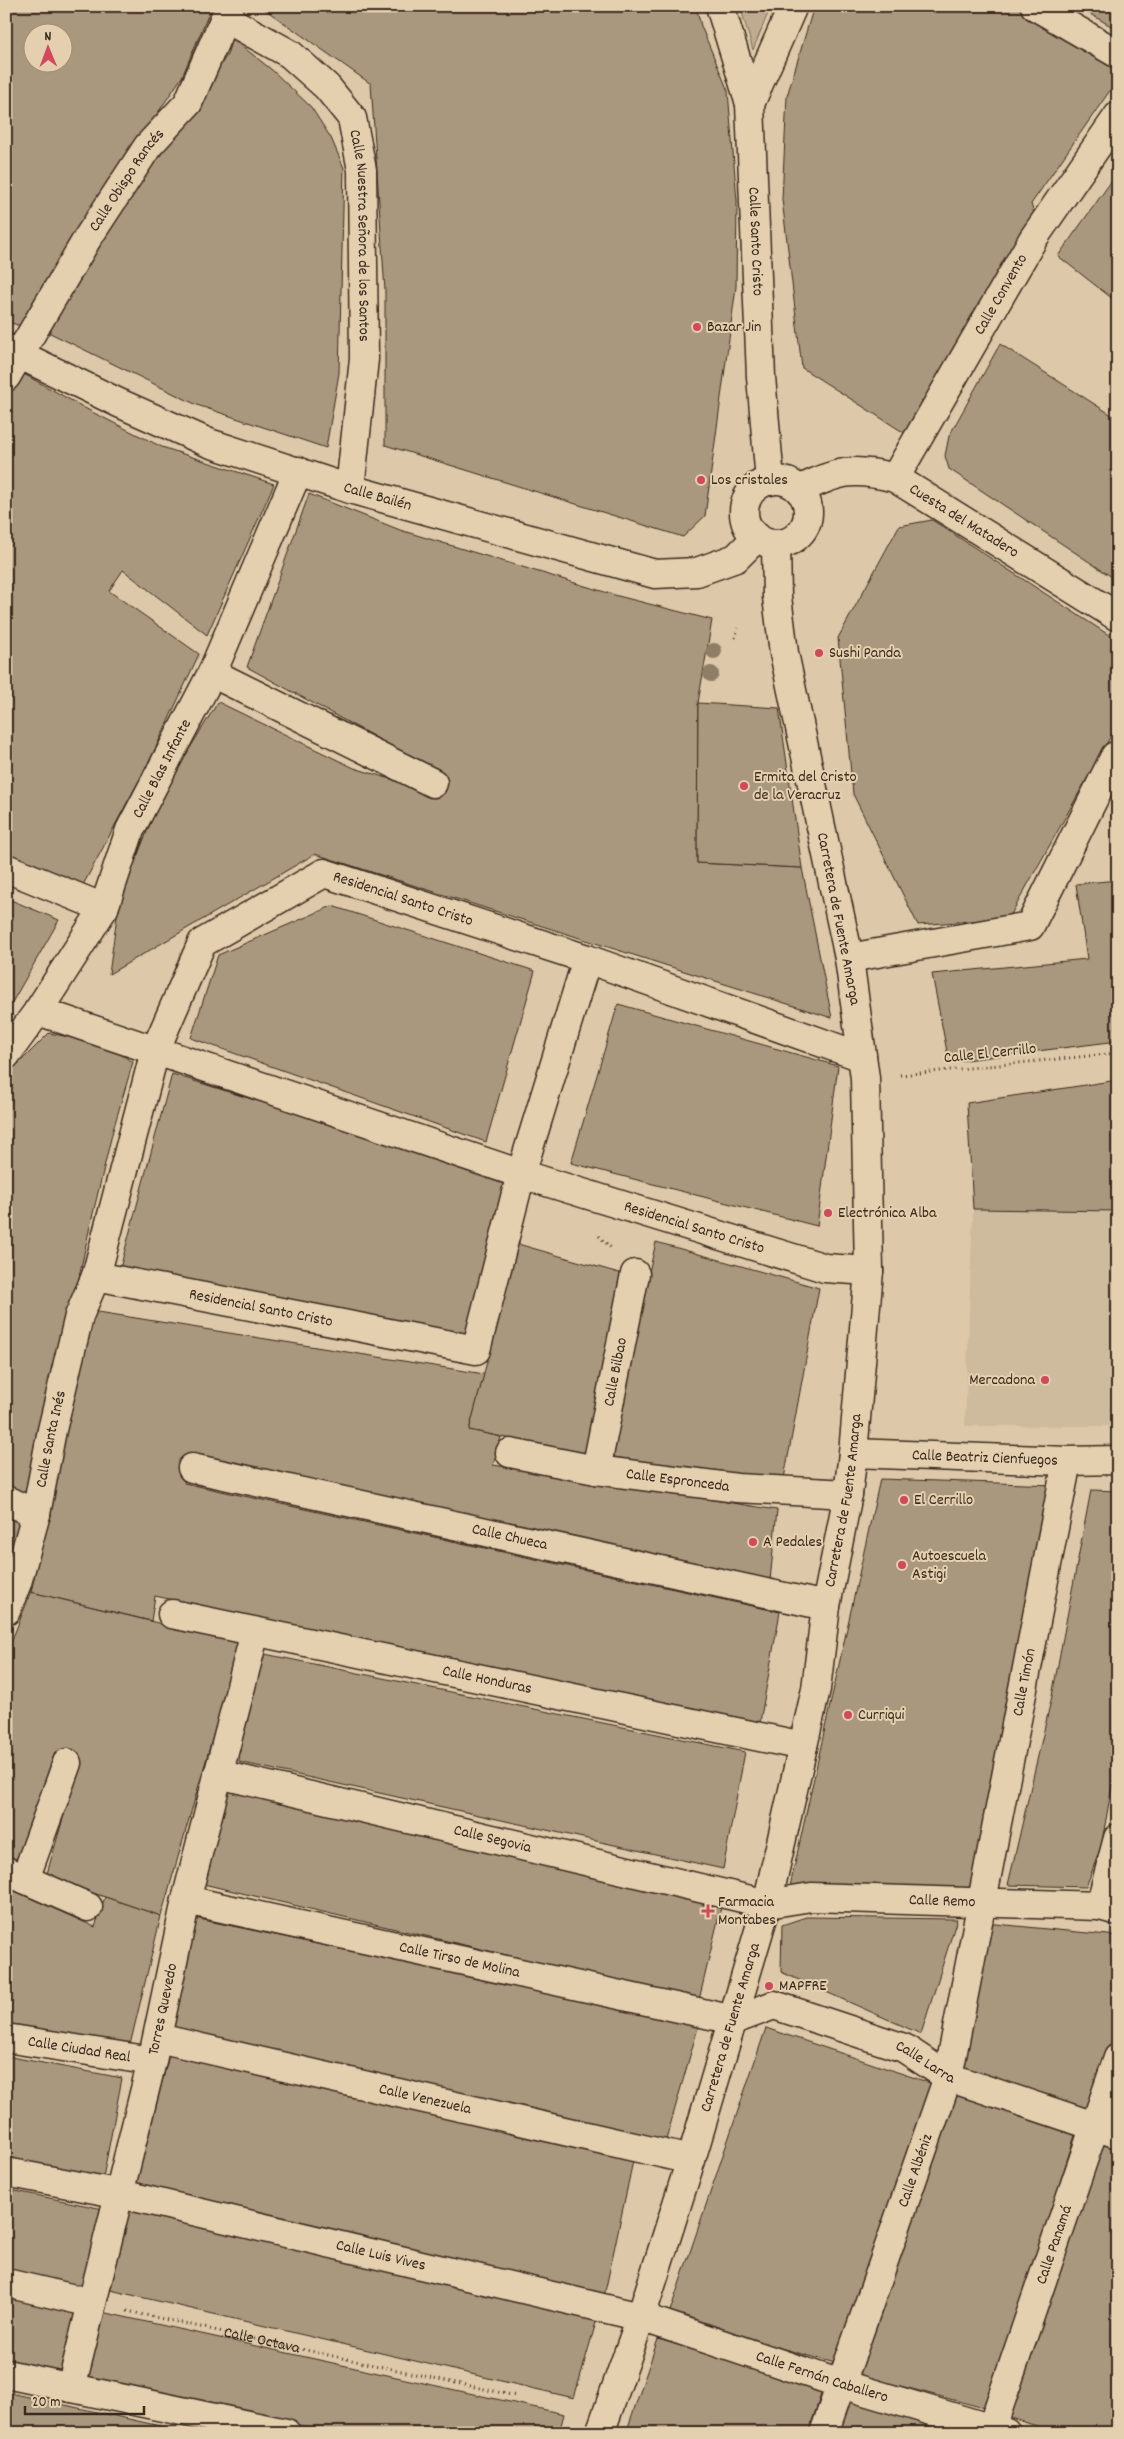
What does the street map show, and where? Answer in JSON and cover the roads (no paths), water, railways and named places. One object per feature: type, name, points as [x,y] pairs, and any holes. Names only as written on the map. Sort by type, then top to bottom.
[{"type":"street","name":"Calle Santo Cristo","points":[[720,6],[750,104],[761,377],[770,481]]},
{"type":"street","points":[[750,104],[793,6]]},
{"type":"street","points":[[1035,6],[1118,54]]},
{"type":"street","name":"Calle Obispo Rancés","points":[[6,377],[14,350],[148,146],[188,103],[227,12]]},
{"type":"street","name":"Calle Nuestra Señora de los Santos","points":[[227,12],[290,54],[327,86],[352,118],[362,170],[364,359],[350,489]]},
{"type":"street","name":"Calle Convento","points":[[895,478],[1033,239],[1118,116]]},
{"type":"street","name":"Calle Bailén","points":[[14,350],[119,403],[209,443],[350,489],[655,574],[697,572],[736,558],[766,541]]},
{"type":"street","name":"Cuesta del Matadero","points":[[799,490],[838,473],[866,471],[895,478],[1118,617]]},
{"type":"street","name":"Calle Blas Infante","points":[[6,1055],[38,1011],[104,908],[130,830],[212,673],[298,472]]},
{"type":"street","points":[[770,481],[785,482],[799,490],[805,498],[808,509],[807,520],[803,529],[795,538],[786,542],[766,541],[746,521],[744,511],[746,501],[750,493],[759,485],[770,481]]},
{"type":"street","name":"Carretera de Fuente Amarga","points":[[600,2433],[641,2317],[691,2160],[768,1904],[816,1689],[826,1606],[848,1494],[869,1271],[863,1068],[849,958],[784,653],[777,596],[766,541]]},
{"type":"street","points":[[212,673],[433,783]]},
{"type":"street","points":[[849,958],[1030,926],[1115,756]]},
{"type":"street","points":[[6,868],[104,908]]},
{"type":"street","name":"Residencial Santo Cristo","points":[[587,958],[521,1174],[476,1350],[96,1276],[155,1051],[202,944],[324,873],[587,958],[863,1068]]},
{"type":"street","name":"Residencial Santo Cristo","points":[[38,1011],[521,1174],[825,1268],[869,1271]]},
{"type":"street","name":"Calle Bilbao","points":[[596,1470],[635,1274]]},
{"type":"street","name":"Calle Santa Inés","points":[[6,1611],[17,1583],[36,1514],[66,1366],[79,1316],[96,1276]]},
{"type":"street","name":"Calle Espronceda","points":[[510,1453],[596,1470],[737,1488],[848,1494]]},
{"type":"street","name":"Calle Beatriz Cienfuegos","points":[[853,1453],[1067,1461],[1118,1460]]},
{"type":"street","name":"Calle Timón","points":[[983,1904],[1067,1461]]},
{"type":"street","name":"Calle Chueca","points":[[192,1468],[826,1606]]},
{"type":"street","name":"Calle Santa Inés","points":[[6,1500],[36,1514]]},
{"type":"street","name":"Calle Honduras","points":[[172,1614],[803,1746]]},
{"type":"street","name":"Torres Quevedo","points":[[71,2388],[121,2194],[155,2049],[186,1900],[256,1632]]},
{"type":"street","points":[[67,1763],[16,1875],[88,1907]]},
{"type":"street","name":"Calle Segovia","points":[[218,1774],[768,1904]]},
{"type":"street","points":[[1109,1909],[1118,1838]]},
{"type":"street","name":"Calle Remo","points":[[768,1904],[811,1897],[1109,1909]]},
{"type":"street","name":"Calle Tirso de Molina","points":[[186,1900],[734,2020]]},
{"type":"street","name":"Calle Albéniz","points":[[824,2433],[948,2077],[983,1904]]},
{"type":"street","name":"Calle Larra","points":[[734,2020],[774,2005],[904,2048],[948,2077],[1106,2130]]},
{"type":"street","name":"Calle Ciudad Real","points":[[6,2038],[155,2049]]},
{"type":"street","name":"Calle Venezuela","points":[[155,2049],[691,2160]]},
{"type":"street","name":"Calle Panamá","points":[[996,2431],[1106,2130],[1118,2058]]},
{"type":"street","name":"Calle Luis Vives","points":[[6,2172],[121,2194],[641,2317]]},
{"type":"street","points":[[6,2283],[92,2303]]},
{"type":"street","name":"Calle Fernán Caballero","points":[[641,2317],[841,2384],[996,2431]]},
{"type":"street","points":[[6,2374],[286,2433]]},
{"type":"place","name":"Bazar Jin","points":[[697,327]]},
{"type":"place","name":"Los cristales","points":[[701,480]]},
{"type":"place","name":"Sushi Panda","points":[[819,653]]},
{"type":"place","name":"Ermita del Cristo de la Veracruz","points":[[744,786]]},
{"type":"place","name":"Electrónica Alba","points":[[828,1213]]},
{"type":"place","name":"Mercadona","points":[[1045,1380]]},
{"type":"place","name":"El Cerrillo","points":[[904,1500]]},
{"type":"place","name":"A Pedales","points":[[753,1542]]},
{"type":"place","name":"Autoescuela Astigi","points":[[902,1565]]},
{"type":"place","name":"Curriqui","points":[[848,1715]]},
{"type":"place","name":"Farmacia Montabes","points":[[708,1911]]},
{"type":"place","name":"MAPFRE","points":[[769,1986]]}]
